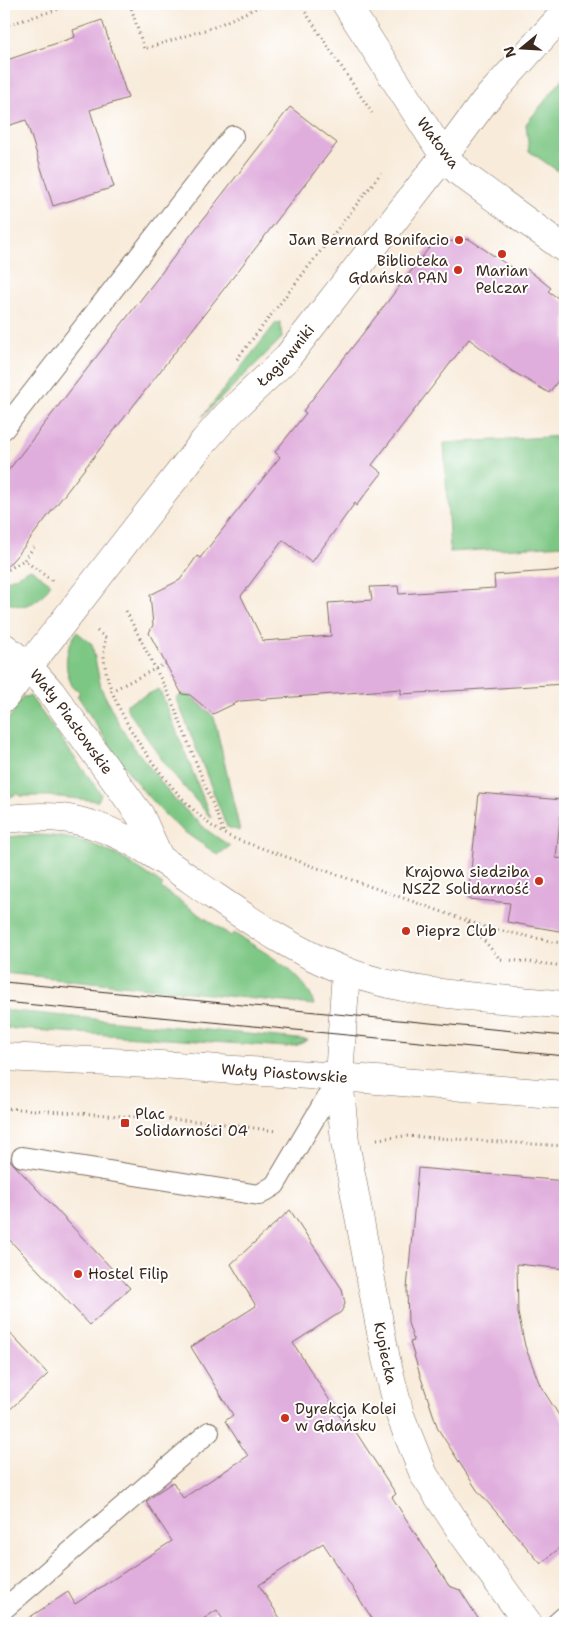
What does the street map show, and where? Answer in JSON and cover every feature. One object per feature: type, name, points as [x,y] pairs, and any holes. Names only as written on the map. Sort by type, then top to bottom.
[{"type":"street","name":"Wałowa","points":[[346,4],[444,156],[465,176],[565,249]]},
{"type":"street","name":"Łagiewniki","points":[[4,698],[216,427],[274,372],[298,345],[484,102],[565,12]]},
{"type":"street","name":"Wały Piastowskie","points":[[4,647],[28,665],[51,692],[140,815],[159,857]]},
{"type":"street","points":[[4,819],[43,816],[79,821],[113,832],[159,857],[292,947],[346,971],[410,989],[565,1005]]},
{"type":"street","name":"Kupiecka","points":[[346,971],[339,1077],[345,1142],[386,1359],[400,1415],[424,1475],[465,1537],[528,1623]]},
{"type":"street","name":"Wały Piastowskie","points":[[4,1057],[131,1063],[339,1077],[565,1095]]},
{"type":"lane","points":[[4,429],[233,136]]},
{"type":"lane","points":[[22,1157],[259,1195],[274,1185],[339,1077]]},
{"type":"lane","points":[[4,1609],[209,1432]]},
{"type":"lane","points":[[557,1623],[565,1616]]},
{"type":"path","points":[[4,26],[75,4]]},
{"type":"path","points":[[130,4],[144,49],[214,27],[265,4]]},
{"type":"path","points":[[300,4],[372,113]]},
{"type":"path","points":[[4,572],[24,560],[34,547]]},
{"type":"path","points":[[24,560],[60,587]]},
{"type":"path","points":[[126,611],[171,699],[224,834]]},
{"type":"path","points":[[106,638],[102,657],[111,691],[131,729],[171,784],[203,819],[224,834],[488,928],[565,944]]},
{"type":"path","points":[[111,691],[165,664]]},
{"type":"path","points":[[468,921],[500,959],[565,966]]},
{"type":"path","points":[[4,1108],[219,1123],[281,1132],[301,1142]]},
{"type":"path","points":[[345,1142],[405,1136],[565,1146]]},
{"type":"green space","points":[[565,76],[565,176],[529,151],[526,124]]},
{"type":"green space","points":[[280,322],[282,338],[202,417],[276,323]]},
{"type":"green space","points":[[565,436],[565,545],[450,552],[444,443]]},
{"type":"green space","points":[[31,569],[51,584],[47,590],[37,600],[26,605],[13,605],[6,602],[4,582]]},
{"type":"green space","points":[[77,632],[92,644],[101,688],[118,722],[133,746],[175,800],[208,831],[230,846],[218,855],[177,826],[148,797],[122,764],[77,695],[80,693],[76,688],[74,689],[70,682],[66,660],[67,653]]},
{"type":"green space","points":[[159,689],[211,818],[167,767],[127,709],[127,704]]},
{"type":"green space","points":[[190,695],[214,717],[240,831],[227,827],[176,697]]},
{"type":"green space","points":[[30,696],[101,794],[98,801],[50,796],[21,796],[17,793],[13,796],[4,797],[4,727],[22,697]]},
{"type":"green space","points":[[54,836],[88,843],[103,848],[132,864],[163,885],[161,888],[231,936],[234,933],[281,963],[293,973],[310,993],[314,1005],[4,973],[4,837]]},
{"type":"green space","points":[[4,1010],[308,1040],[298,1045],[286,1047],[4,1028]]},
{"type":"building","points":[[102,20],[128,98],[90,110],[114,187],[53,206],[26,120],[4,127],[4,61],[75,37],[73,30]]},
{"type":"building","points":[[290,107],[337,143],[20,552],[4,570],[4,476]]},
{"type":"building","points":[[469,239],[515,270],[527,269],[551,288],[548,291],[565,303],[565,371],[549,393],[512,371],[469,339],[372,465],[382,473],[356,506],[355,503],[312,562],[283,540],[241,596],[263,641],[331,636],[328,603],[372,600],[370,587],[398,586],[399,594],[495,588],[494,575],[565,570],[565,684],[401,694],[401,689],[240,701],[213,714],[190,695],[182,694],[149,633],[153,625],[150,595],[180,580],[197,556],[200,558],[280,457],[275,452],[306,413],[303,411],[432,244]]},
{"type":"building","points":[[479,793],[562,800],[556,858],[565,859],[565,932],[507,922],[510,903],[468,899]]},
{"type":"building","points":[[4,1154],[130,1288],[90,1325],[4,1234]]},
{"type":"building","points":[[418,1168],[565,1181],[565,1269],[517,1264],[518,1313],[525,1346],[540,1385],[565,1425],[565,1543],[541,1564],[477,1490],[438,1429],[420,1375],[410,1342],[414,1341],[408,1323],[407,1289]]},
{"type":"building","name":"Dyrekcja Kolei w Gdańsku","points":[[290,1210],[342,1289],[345,1304],[341,1312],[293,1343],[348,1429],[352,1426],[396,1494],[392,1497],[449,1586],[460,1590],[481,1623],[375,1623],[323,1543],[259,1585],[283,1623],[225,1623],[217,1610],[197,1623],[21,1623],[68,1592],[75,1604],[172,1541],[146,1502],[158,1492],[173,1482],[183,1498],[248,1456],[225,1421],[233,1415],[191,1347],[256,1306],[231,1264]]},
{"type":"building","points":[[4,1327],[48,1374],[4,1415]]},
{"type":"tram line","points":[[4,982],[565,1036]]},
{"type":"tram line","points":[[4,1002],[565,1056]]},
{"type":"place","name":"Jan Bernard Bonifacio","points":[[459,240]]},
{"type":"place","name":"Marian Pelczar","points":[[502,254]]},
{"type":"place","name":"Biblioteka Gdańska PAN","points":[[458,270]]},
{"type":"place","name":"Krajowa siedziba NSZZ Solidarność","points":[[539,881]]},
{"type":"place","name":"Pieprz Club","points":[[406,931]]},
{"type":"place","name":"Plac Solidarności 04","points":[[125,1123]]},
{"type":"place","name":"Hostel Filip","points":[[78,1274]]},
{"type":"place","name":"Dyrekcja Kolei w Gdańsku","points":[[285,1418]]}]
